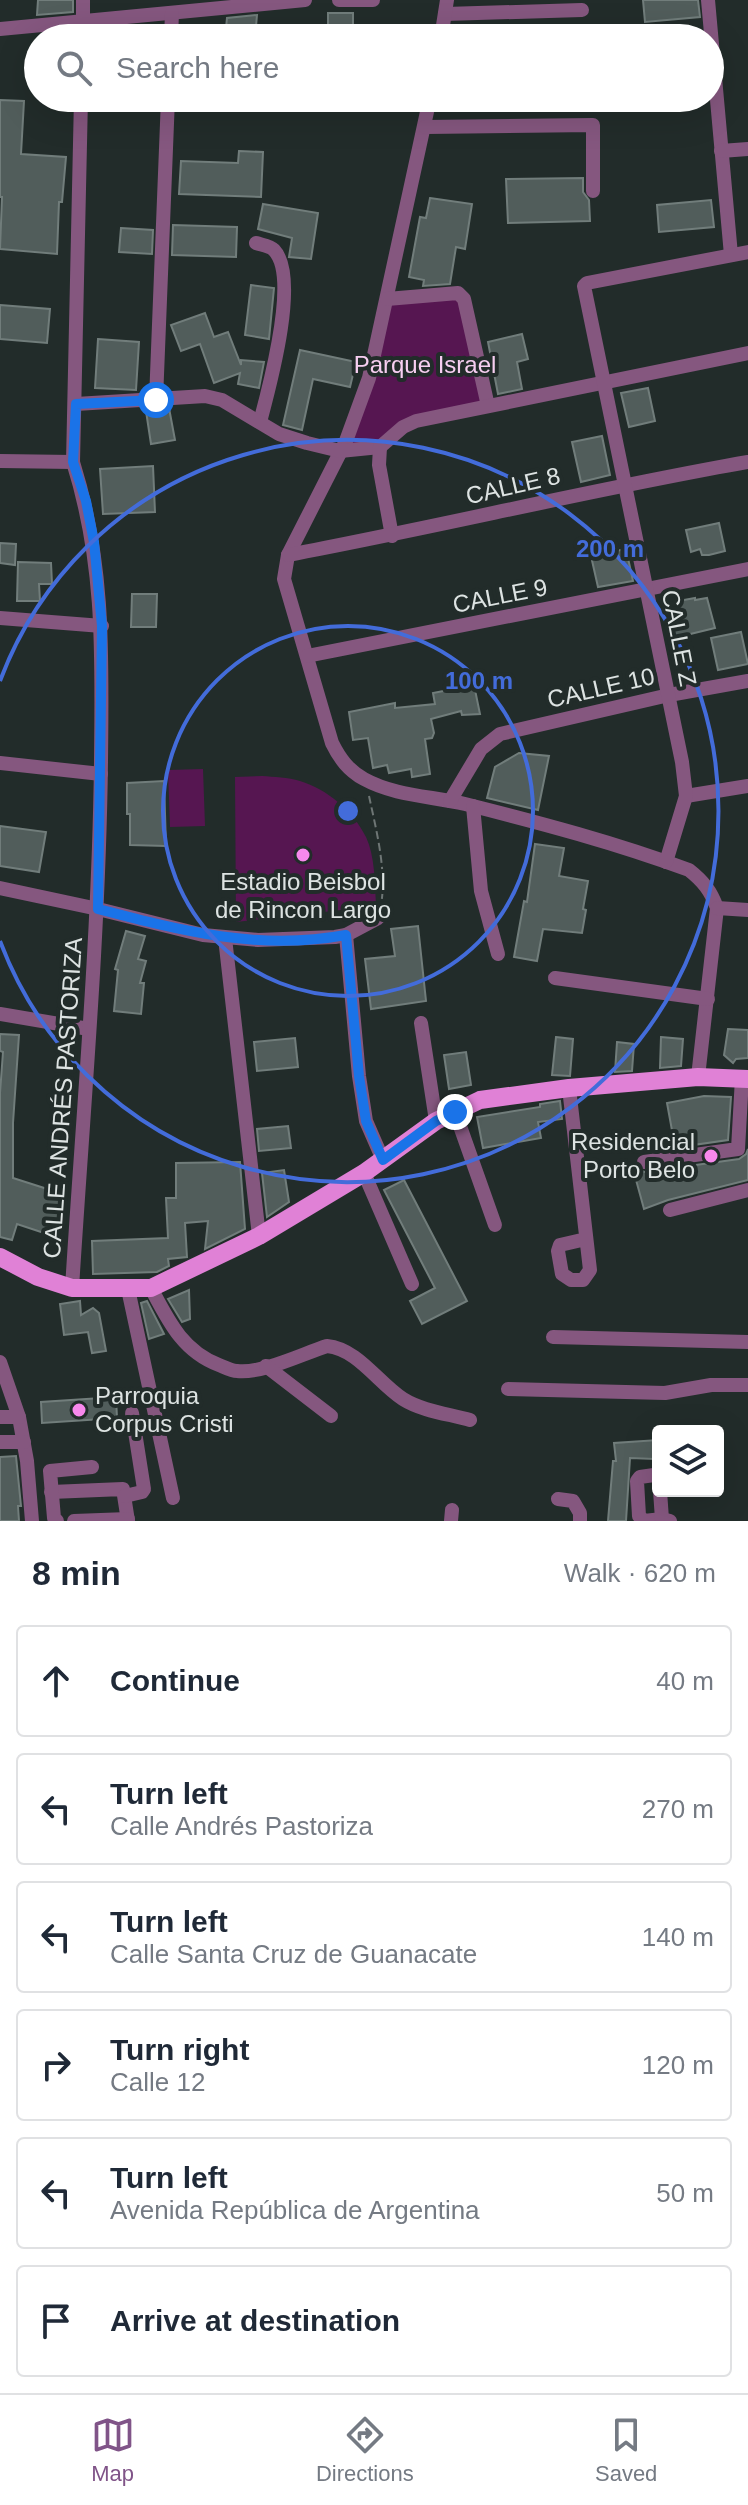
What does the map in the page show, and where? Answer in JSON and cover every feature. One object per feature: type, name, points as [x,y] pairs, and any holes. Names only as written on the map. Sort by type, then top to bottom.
[{"type":"main road","points":[[0,1257],[38,1277],[72,1288],[151,1288],[259,1236],[364,1173],[436,1121],[480,1100],[569,1088],[698,1077],[745,1078]]},
{"type":"street","points":[[83,0],[83,21]]},
{"type":"street","points":[[52,24],[172,13],[230,3],[305,0]]},
{"type":"street","points":[[339,0],[373,0]]},
{"type":"street","points":[[708,0],[710,24]]},
{"type":"street","points":[[446,7],[582,10]]},
{"type":"street","points":[[172,13],[172,24]]},
{"type":"street","points":[[0,29],[24,27]]},
{"type":"street","name":"CALLE ANDRÉS PASTORIZA","points":[[72,1288],[98,909],[101,774],[102,626],[94,542],[86,501],[73,462],[81,112]]},
{"type":"street","points":[[156,400],[167,112]]},
{"type":"street","points":[[428,112],[369,378],[346,441],[288,555],[284,579],[332,743],[343,764],[364,779],[397,792],[473,806],[570,830],[689,870],[703,881],[717,908],[698,1077]]},
{"type":"street","points":[[718,112],[731,255],[748,252]]},
{"type":"street","points":[[425,127],[593,125],[593,191]]},
{"type":"street","points":[[721,151],[748,149]]},
{"type":"street","points":[[256,243],[273,248],[282,265],[283,317],[274,372],[260,422]]},
{"type":"street","name":"CALLE Z","points":[[666,862],[686,796],[669,695],[584,290],[587,283],[731,255]]},
{"type":"street","points":[[387,299],[444,292],[458,293],[464,299],[488,406]]},
{"type":"street","points":[[76,404],[205,396],[222,400],[279,434],[340,451],[380,447],[403,427],[416,421],[748,353]]},
{"type":"street","points":[[380,447],[379,465],[392,536]]},
{"type":"street","points":[[0,461],[73,462]]},
{"type":"street","name":"CALLE 8","points":[[288,555],[392,536],[625,484],[748,462]]},
{"type":"street","name":"CALLE 9","points":[[307,656],[748,569]]},
{"type":"street","points":[[0,618],[102,626]]},
{"type":"street","name":"CALLE 10","points":[[450,801],[481,749],[500,734],[669,695],[748,681]]},
{"type":"street","points":[[0,763],[101,774]]},
{"type":"street","points":[[686,796],[748,786]]},
{"type":"street","points":[[473,806],[481,891],[498,954]]},
{"type":"street","points":[[0,888],[225,938],[269,940],[346,935],[378,918]]},
{"type":"street","points":[[717,908],[748,910]]},
{"type":"street","points":[[346,935],[366,1121],[383,1160]]},
{"type":"street","points":[[225,938],[259,1236]]},
{"type":"street","points":[[555,978],[708,999]]},
{"type":"street","points":[[0,1014],[89,1029]]},
{"type":"street","points":[[421,1023],[436,1121]]},
{"type":"street","points":[[644,1162],[743,1148],[745,1078]]},
{"type":"street","points":[[569,1088],[586,1239]]},
{"type":"street","points":[[455,1112],[495,1225]]},
{"type":"street","points":[[364,1173],[412,1284]]},
{"type":"street","points":[[670,1210],[748,1190]]},
{"type":"street","points":[[151,1288],[173,1330],[190,1349],[208,1361],[236,1372],[266,1366],[327,1346],[338,1347],[411,1404],[470,1420]]},
{"type":"street","points":[[128,1289],[173,1498]]},
{"type":"street","points":[[553,1337],[748,1342]]},
{"type":"street","points":[[0,1362],[19,1417],[32,1521]]},
{"type":"street","points":[[266,1366],[331,1416]]},
{"type":"street","points":[[508,1389],[665,1393],[711,1385],[748,1385]]},
{"type":"street","points":[[125,1496],[144,1489],[132,1413]]},
{"type":"street","points":[[0,1417],[19,1417]]},
{"type":"street","points":[[0,1442],[24,1442]]},
{"type":"street","points":[[57,1521],[54,1518],[50,1471],[92,1467]]},
{"type":"street","points":[[652,1475],[640,1477],[637,1481],[639,1516],[644,1521],[666,1520],[661,1497]]},
{"type":"street","points":[[51,1492],[120,1488],[125,1496],[128,1520],[74,1521]]},
{"type":"street","points":[[558,1499],[573,1501],[580,1513],[580,1521]]},
{"type":"path","points":[[364,779],[381,866],[383,892],[378,918]]},
{"type":"green space","name":"Parque Israel","points":[[458,293],[488,406],[416,421],[380,447],[340,451],[387,299]]},
{"type":"green space","points":[[203,769],[205,826],[170,827],[168,770]]},
{"type":"green space","name":"Estadio Beisbol de Rincon Largo","points":[[262,776],[310,785],[347,810],[366,837],[371,853],[376,906],[236,922],[235,777]]},
{"type":"building","points":[[38,0],[73,0],[73,12],[37,15]]},
{"type":"building","points":[[643,0],[698,0],[700,17],[645,22]]},
{"type":"building","points":[[328,13],[353,13],[353,24],[328,24]]},
{"type":"building","points":[[257,15],[256,24],[226,24],[227,18]]},
{"type":"building","points":[[0,100],[24,101],[21,154],[66,157],[62,202],[59,202],[57,254],[0,249]]},
{"type":"building","points":[[239,151],[263,152],[261,197],[179,194],[181,161],[238,163]]},
{"type":"building","points":[[583,178],[590,221],[508,223],[506,179]]},
{"type":"building","points":[[430,198],[472,204],[465,249],[456,247],[450,284],[423,286],[424,280],[409,277],[420,217],[426,218]]},
{"type":"building","points":[[711,200],[714,227],[659,232],[657,205]]},
{"type":"building","points":[[263,204],[318,213],[311,259],[289,257],[292,238],[258,229]]},
{"type":"building","points":[[173,225],[237,227],[236,257],[172,255]]},
{"type":"building","points":[[121,228],[153,230],[152,254],[119,252]]},
{"type":"building","points":[[251,285],[274,288],[269,339],[245,335]]},
{"type":"building","points":[[0,305],[50,309],[47,343],[0,339]]},
{"type":"building","points":[[205,313],[214,337],[228,332],[241,365],[241,360],[264,362],[259,388],[238,384],[240,373],[214,383],[200,344],[181,351],[171,325]]},
{"type":"building","points":[[522,334],[528,359],[517,362],[522,389],[498,394],[488,342]]},
{"type":"building","points":[[98,339],[139,342],[136,390],[95,388]]},
{"type":"building","points":[[300,350],[356,362],[350,387],[313,379],[302,430],[283,425]]},
{"type":"building","points":[[648,388],[655,421],[629,427],[621,393]]},
{"type":"building","points":[[169,408],[175,440],[151,444],[146,411]]},
{"type":"building","points":[[602,436],[610,475],[581,482],[572,442]]},
{"type":"building","points":[[153,466],[155,512],[103,514],[100,469]]},
{"type":"building","points":[[719,523],[725,551],[709,555],[702,555],[700,549],[691,552],[686,530]]},
{"type":"building","points":[[0,543],[16,544],[15,565],[0,563]]},
{"type":"building","points":[[626,549],[633,581],[598,587],[591,556]]},
{"type":"building","points":[[18,562],[51,563],[52,584],[39,584],[40,601],[17,601]]},
{"type":"building","points":[[132,594],[157,594],[156,627],[131,627]]},
{"type":"building","points":[[707,598],[715,628],[674,638],[671,610],[679,608],[678,601]]},
{"type":"building","points":[[741,632],[748,664],[718,670],[711,638]]},
{"type":"building","points":[[474,685],[480,714],[462,715],[461,711],[431,719],[434,733],[432,738],[425,739],[430,774],[412,777],[411,769],[389,773],[387,765],[373,768],[368,738],[353,740],[349,712],[395,703],[395,708],[435,704],[433,693]]},
{"type":"building","points":[[519,753],[549,756],[538,810],[487,798],[495,767]]},
{"type":"building","points":[[164,781],[166,846],[130,845],[127,783]]},
{"type":"building","points":[[0,826],[46,832],[39,872],[0,866]]},
{"type":"building","points":[[535,844],[564,848],[559,876],[588,881],[582,933],[543,929],[537,961],[514,957],[524,901],[527,902]]},
{"type":"building","points":[[418,926],[426,1001],[371,1009],[365,959],[395,956],[391,929]]},
{"type":"building","points":[[126,931],[145,936],[138,959],[146,961],[140,983],[144,983],[141,1014],[114,1011],[118,970],[115,969]]},
{"type":"building","points":[[728,1029],[748,1030],[748,1058],[736,1059],[733,1063],[724,1055]]},
{"type":"building","points":[[0,1034],[19,1035],[13,1178],[66,1195],[53,1236],[17,1224],[12,1240],[0,1237],[3,1052],[0,1051]]},
{"type":"building","points":[[556,1037],[573,1039],[570,1076],[552,1075]]},
{"type":"building","points":[[661,1037],[683,1039],[681,1066],[660,1068]]},
{"type":"building","points":[[295,1038],[298,1067],[257,1071],[254,1042]]},
{"type":"building","points":[[617,1042],[634,1044],[632,1071],[615,1072]]},
{"type":"building","points":[[466,1052],[471,1085],[449,1089],[444,1055]]},
{"type":"building","points":[[704,1096],[731,1097],[728,1140],[686,1146],[684,1135],[673,1136],[667,1103]]},
{"type":"building","points":[[560,1101],[562,1119],[538,1122],[541,1138],[483,1148],[477,1117]]},
{"type":"building","points":[[288,1126],[291,1148],[259,1151],[257,1129]]},
{"type":"building","points":[[748,1149],[748,1180],[644,1209],[633,1169],[645,1172],[739,1159]]},
{"type":"building","points":[[240,1162],[245,1229],[205,1249],[208,1221],[185,1223],[187,1257],[168,1259],[169,1266],[157,1272],[93,1274],[92,1241],[168,1238],[166,1198],[176,1198],[176,1163]]},
{"type":"building","points":[[284,1170],[289,1202],[267,1217],[262,1173]]},
{"type":"building","points":[[404,1180],[467,1301],[422,1324],[410,1301],[435,1288],[384,1190]]},
{"type":"building","points":[[189,1290],[190,1319],[182,1322],[168,1299]]},
{"type":"building","points":[[80,1301],[81,1315],[93,1308],[99,1313],[106,1351],[92,1353],[88,1332],[64,1335],[60,1304]]},
{"type":"building","points":[[147,1301],[164,1334],[149,1339],[141,1303]]},
{"type":"building","name":"Parroquia Corpus Cristi","points":[[116,1397],[117,1418],[42,1423],[41,1402]]},
{"type":"building","points":[[652,1440],[652,1459],[630,1458],[626,1521],[608,1521],[613,1461],[616,1461],[614,1443]]},
{"type":"building","points":[[16,1456],[21,1506],[18,1506],[19,1521],[0,1521],[0,1457]]},
{"type":"place","name":"Estadio Beisbol de Rincon Largo","points":[[303,855]]},
{"type":"place","name":"Residencial Porto Belo","points":[[711,1156]]},
{"type":"place","name":"Parroquia Corpus Cristi","points":[[79,1410]]},
{"type":"route","points":[[156,400],[76,404],[73,462],[86,501],[94,542],[102,626],[98,909],[225,938],[258,940],[346,935],[366,1121],[383,1160],[436,1121],[455,1112]]}]
